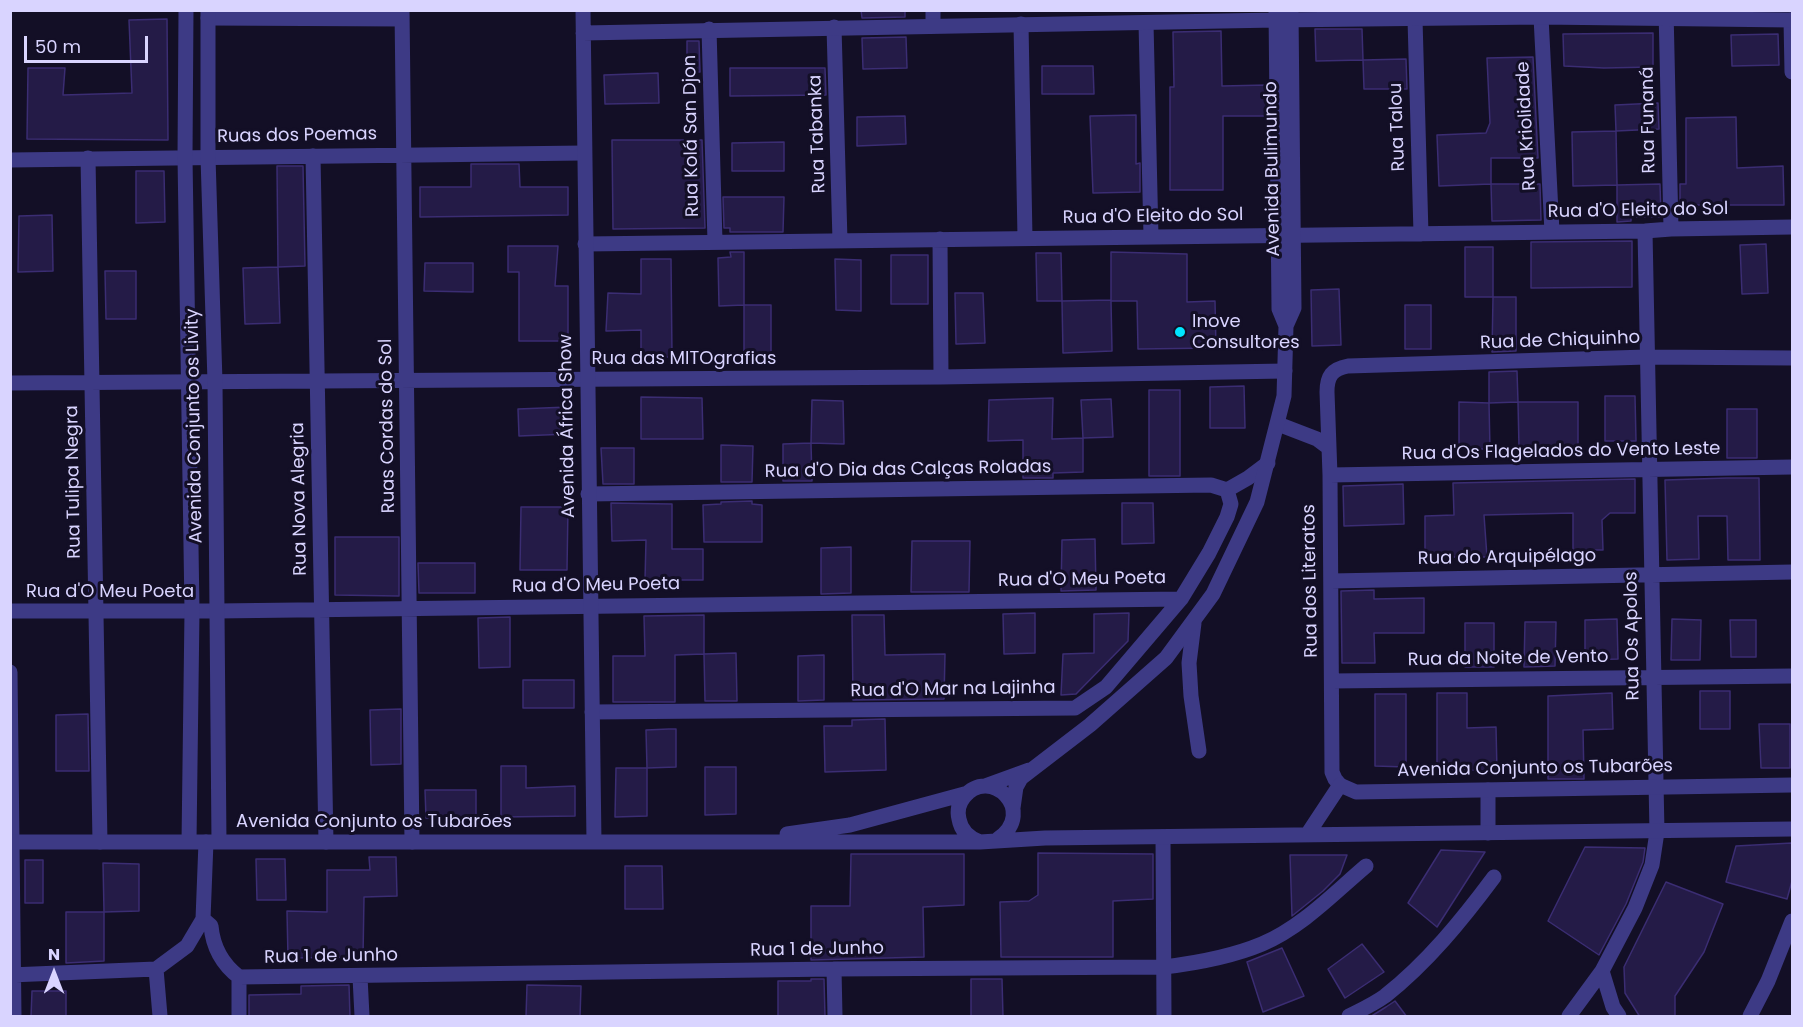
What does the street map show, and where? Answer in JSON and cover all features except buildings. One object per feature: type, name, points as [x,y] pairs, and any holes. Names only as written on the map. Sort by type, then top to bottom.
[{"type":"street","name":"Avenida Conjunto os Livity","points":[[186,10],[185,157],[192,611],[189,842]]},
{"type":"street","name":"Avenida África Show","points":[[583,10],[594,842]]},
{"type":"street","points":[[933,10],[933,26]]},
{"type":"street","name":"Avenida Conjunto os Livity","points":[[203,919],[213,842],[218,611],[215,382],[208,157],[208,14]]},
{"type":"street","points":[[208,14],[402,14]]},
{"type":"street","name":"Ruas Cordas do Sol","points":[[402,14],[412,842]]},
{"type":"street","points":[[583,33],[1146,23],[1283,15],[1415,19],[1666,15],[1792,20],[1792,72]]},
{"type":"street","name":"Avenida Bulimundo","points":[[1029,770],[1090,725],[1166,658],[1194,623],[1213,594],[1257,502],[1284,396],[1287,326],[1280,309],[1286,235],[1283,15]]},
{"type":"street","name":"Rua Funaná","points":[[1666,15],[1671,229]]},
{"type":"street","name":"Rua Kriolidade","points":[[1541,17],[1552,232]]},
{"type":"street","name":"Rua Talou","points":[[1415,19],[1421,234]]},
{"type":"street","points":[[1146,23],[1151,237]]},
{"type":"street","points":[[1021,24],[1025,238]]},
{"type":"street","name":"Rua Tabanka","points":[[834,27],[840,241]]},
{"type":"street","name":"Rua Kolá San Djon","points":[[709,29],[715,242]]},
{"type":"street","name":"Ruas dos Poemas","points":[[10,160],[584,153]]},
{"type":"street","name":"Rua Nova Alegria","points":[[313,156],[326,842]]},
{"type":"street","name":"Rua Tulipa Negra","points":[[88,158],[100,842]]},
{"type":"street","name":"Rua d'O Eleito do Sol","points":[[585,244],[1645,231],[1792,227]]},
{"type":"street","name":"Rua Os Apolos","points":[[1569,1017],[1602,970],[1625,930],[1652,865],[1657,832],[1645,231]]},
{"type":"street","points":[[940,239],[941,377]]},
{"type":"street","name":"Rua de Chiquinho","points":[[1330,374],[1338,368],[1348,366],[1647,357],[1792,358]]},
{"type":"street","name":"Rua das MITOgrafias","points":[[10,383],[941,377],[1285,371]]},
{"type":"street","name":"Rua dos Literatos","points":[[1330,374],[1327,382],[1332,772],[1340,785]]},
{"type":"street","points":[[1278,424],[1317,439],[1329,448]]},
{"type":"street","points":[[1227,490],[1268,463]]},
{"type":"street","name":"Rua d'Os Flagelados do Vento Leste","points":[[1329,475],[1792,467]]},
{"type":"street","name":"Rua d'O Dia das Calças Roladas","points":[[588,494],[1211,485],[1227,490]]},
{"type":"street","name":"Rua d'O Mar na Lajinha","points":[[592,712],[1075,708],[1106,687],[1181,599],[1209,553],[1227,517],[1231,504],[1227,490]]},
{"type":"street","name":"Rua do Arquipélago","points":[[1331,581],[1792,572]]},
{"type":"street","name":"Rua d'O Meu Poeta","points":[[10,611],[218,611],[1181,599]]},
{"type":"street","points":[[1194,623],[1190,674],[1199,751]]},
{"type":"street","points":[[10,672],[14,1017]]},
{"type":"street","name":"Rua da Noite de Vento","points":[[1332,681],[1792,676]]},
{"type":"street","points":[[737,842],[850,825],[968,793],[976,788],[1029,770]]},
{"type":"street","points":[[998,839],[1006,834],[1011,826],[1016,787],[1029,770]]},
{"type":"street","points":[[1307,835],[1340,785]]},
{"type":"street","name":"Avenida Conjunto os Tubarões","points":[[1340,785],[1356,792],[1792,785]]},
{"type":"street","points":[[985,786],[1003,792],[1009,799],[1013,812],[1027,830],[1045,838]]},
{"type":"street","points":[[1488,790],[1488,833]]},
{"type":"street","points":[[968,793],[958,808],[960,825],[972,839],[980,842]]},
{"type":"street","points":[[737,842],[980,842],[998,839],[1045,838],[1792,829]]},
{"type":"street","points":[[1163,837],[1164,1017]]},
{"type":"street","name":"Avenida Conjunto os Tubarões","points":[[12,842],[737,842]]},
{"type":"street","name":"Rua 1 de Junho","points":[[239,977],[834,969],[1164,968],[1207,962],[1263,943],[1304,919],[1366,866]]},
{"type":"street","points":[[1349,1017],[1384,997],[1428,956],[1467,914],[1494,877]]},
{"type":"street","points":[[13,975],[156,969],[187,946],[203,919],[211,926],[219,955],[231,971],[239,977],[239,1017]]},
{"type":"street","points":[[1750,1017],[1792,921]]},
{"type":"street","points":[[156,969],[160,1017]]},
{"type":"street","points":[[834,969],[835,1017]]},
{"type":"street","points":[[1602,970],[1613,1007],[1619,1017]]},
{"type":"street","points":[[360,977],[362,1017]]},
{"type":"place","name":"Inove Consultores","points":[[1180,332]]}]
